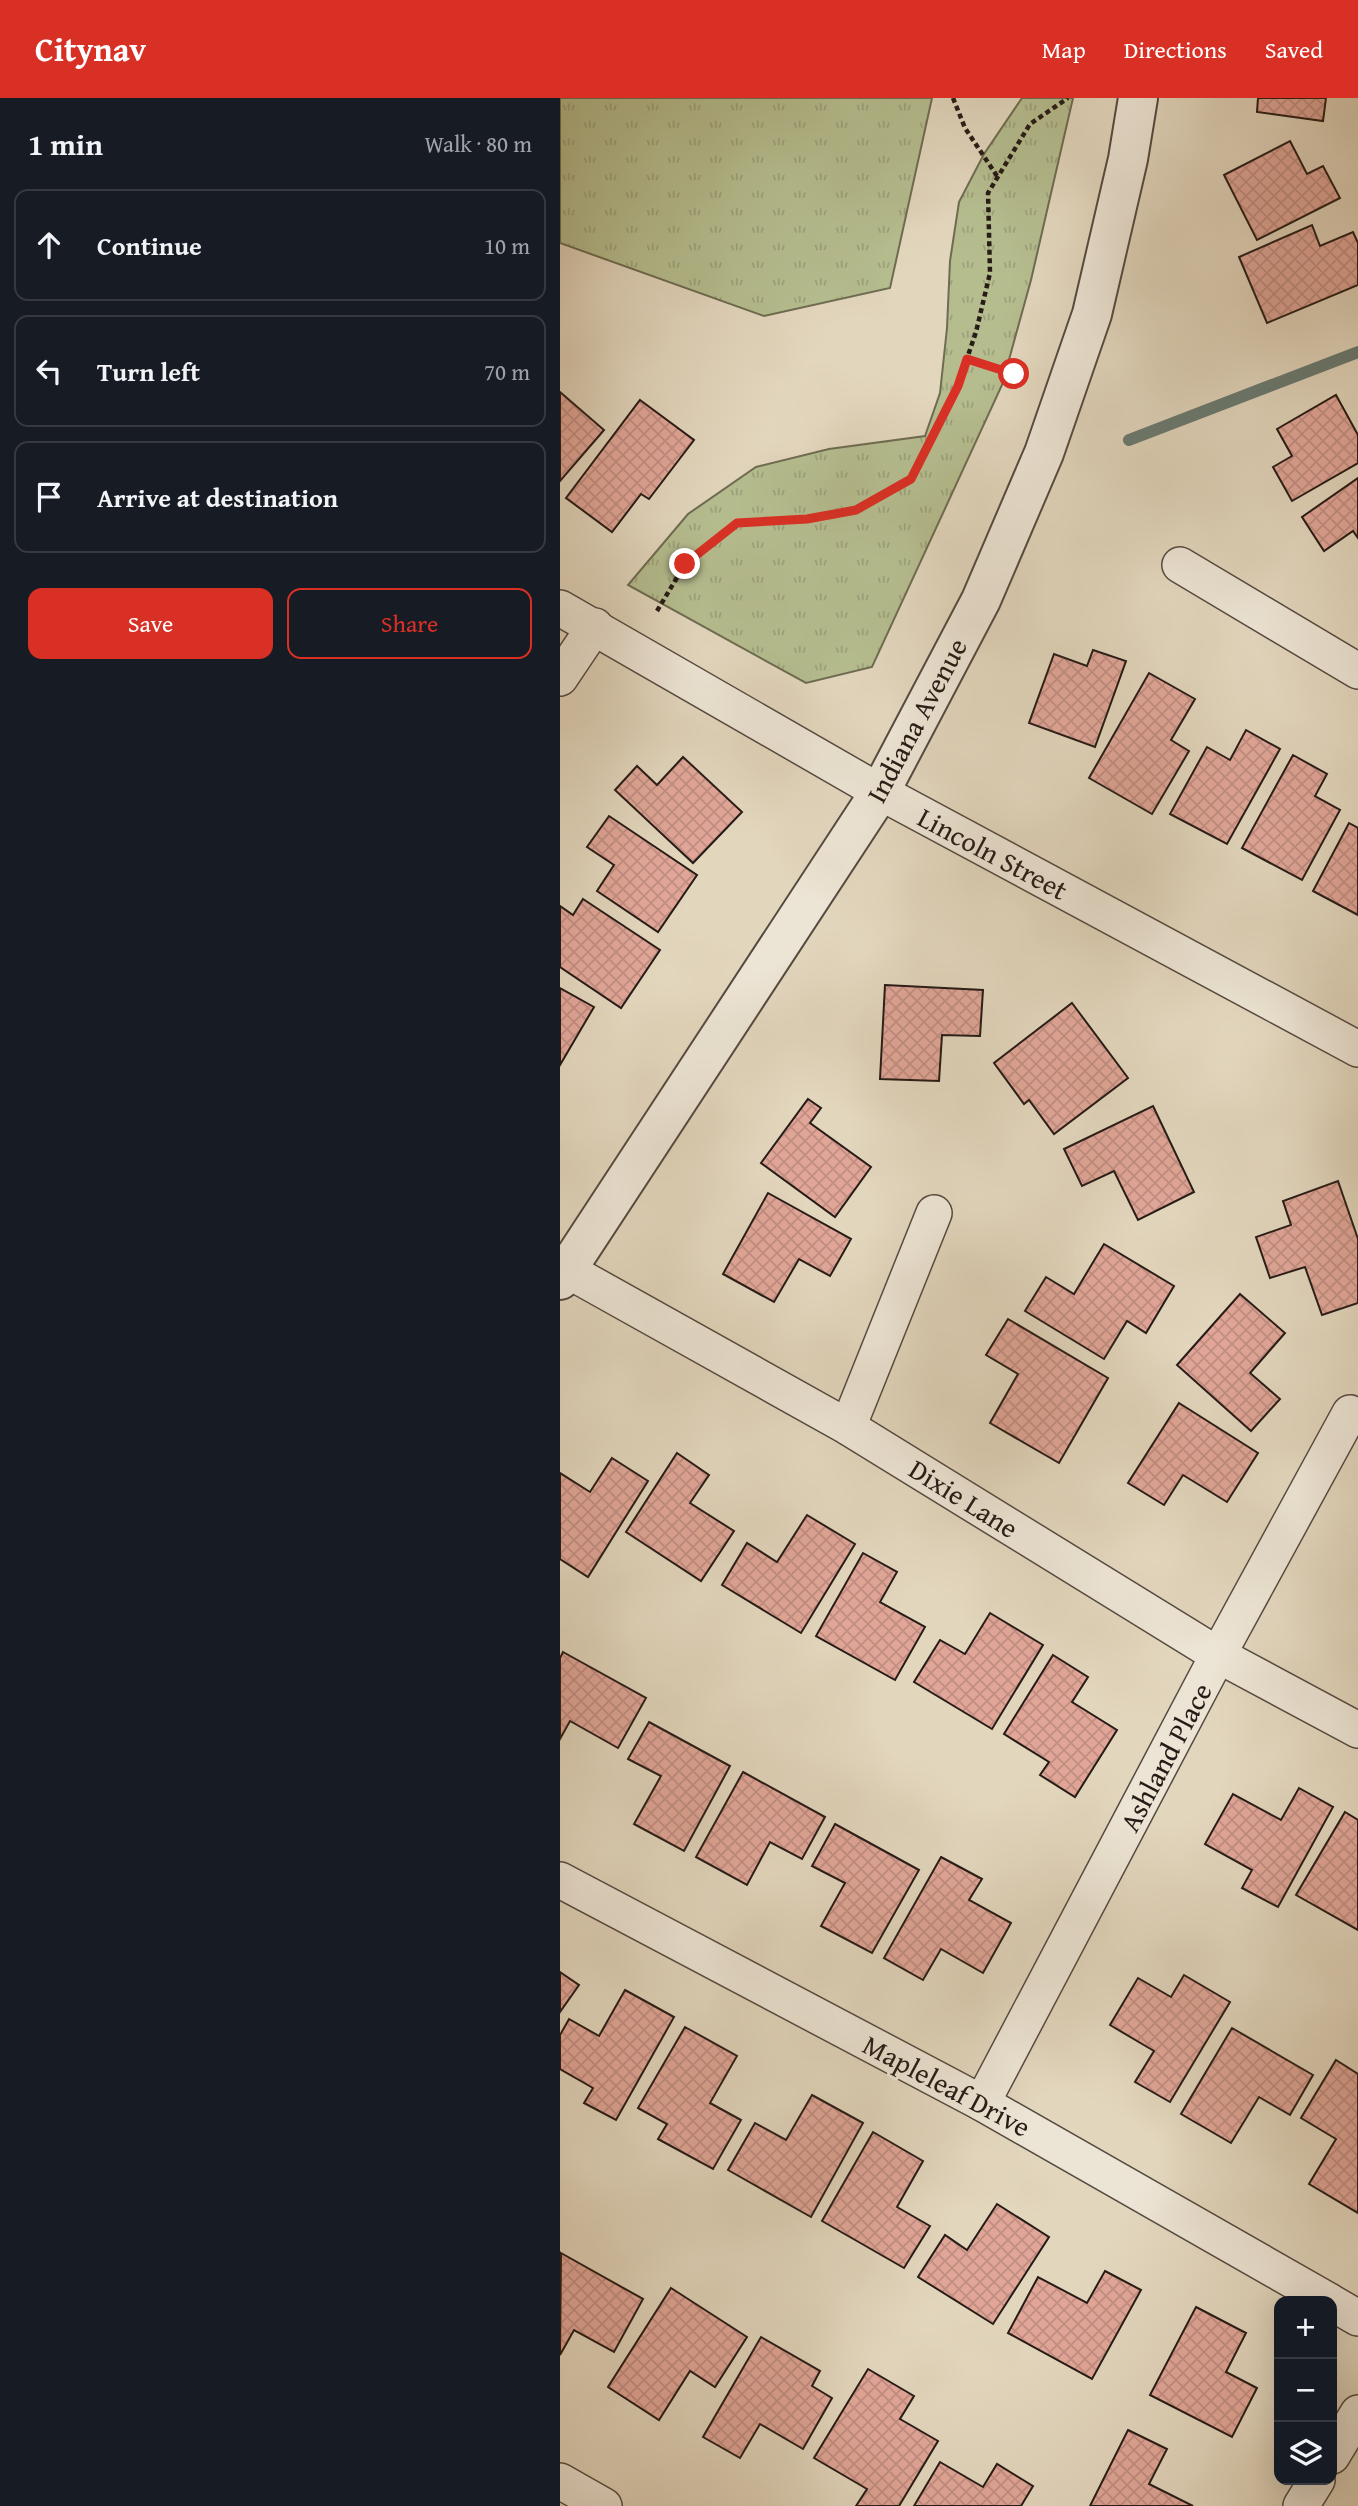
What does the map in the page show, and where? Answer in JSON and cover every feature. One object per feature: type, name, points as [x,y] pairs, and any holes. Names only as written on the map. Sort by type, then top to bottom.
[{"type":"street","name":"Indiana Avenue","points":[[563,1275],[880,792],[981,600],[1044,453],[1092,314],[1128,159],[1138,98]]},
{"type":"street","points":[[1180,565],[1358,671]]},
{"type":"street","name":"Lincoln Street","points":[[560,608],[880,792],[1358,1049]]},
{"type":"street","points":[[560,678],[595,626]]},
{"type":"street","points":[[848,1427],[934,1213]]},
{"type":"street","name":"Dixie Lane","points":[[563,1275],[848,1427],[1218,1655],[1358,1730]]},
{"type":"street","name":"Ashland Place","points":[[982,2103],[1218,1655],[1350,1413]]},
{"type":"street","name":"Mapleleaf Drive","points":[[560,1880],[982,2103],[1320,2296]]},
{"type":"street","name":"Mapleleaf Drive","points":[[1337,2306],[1358,2318]]},
{"type":"street","points":[[1337,2448],[1358,2413]]},
{"type":"street","points":[[560,2481],[604,2506]]},
{"type":"street","points":[[1301,2506],[1314,2485]]},
{"type":"path","points":[[953,98],[965,128],[999,178]]},
{"type":"path","points":[[657,611],[685,564],[737,523],[807,519],[856,510],[911,479],[958,386],[976,332],[990,273],[988,193],[1030,124],[1068,98]]},
{"type":"path","points":[[967,359],[1014,374]]},
{"type":"green space","points":[[560,98],[932,98],[890,288],[764,316],[560,243]]},
{"type":"green space","points":[[1022,98],[1073,98],[1031,280],[1002,385],[872,667],[806,683],[628,585],[688,514],[756,467],[829,449],[925,436],[940,393],[950,261],[959,202],[984,154]]},
{"type":"building","points":[[1258,98],[1326,98],[1323,121],[1257,112]]},
{"type":"building","points":[[1290,141],[1307,174],[1323,166],[1340,198],[1257,240],[1224,175]]},
{"type":"building","points":[[1312,225],[1320,246],[1353,232],[1358,243],[1358,285],[1267,323],[1239,257]]},
{"type":"building","points":[[560,392],[604,430],[560,481]]},
{"type":"building","points":[[1336,395],[1358,435],[1358,463],[1292,501],[1273,467],[1292,456],[1277,429]]},
{"type":"building","points":[[640,400],[694,440],[649,499],[641,494],[612,532],[566,498]]},
{"type":"building","points":[[1358,478],[1358,538],[1353,531],[1324,551],[1302,517]]},
{"type":"building","points":[[1093,650],[1126,661],[1095,747],[1029,723],[1054,654],[1087,666]]},
{"type":"building","points":[[1149,673],[1195,699],[1171,740],[1189,751],[1152,814],[1089,778]]},
{"type":"building","points":[[1246,730],[1280,749],[1227,844],[1170,814],[1207,747],[1230,760]]},
{"type":"building","points":[[1293,755],[1327,774],[1315,796],[1340,810],[1302,880],[1242,848]]},
{"type":"building","points":[[683,757],[742,812],[693,863],[615,790],[637,766],[657,785]]},
{"type":"building","points":[[609,816],[697,875],[658,932],[597,891],[614,865],[587,847]]},
{"type":"building","points":[[1349,823],[1358,828],[1358,915],[1313,891]]},
{"type":"building","points":[[583,899],[660,950],[621,1008],[560,967],[560,906],[573,915]]},
{"type":"building","points":[[885,985],[983,990],[980,1036],[942,1035],[939,1081],[880,1079]]},
{"type":"building","points":[[560,988],[594,1007],[560,1065]]},
{"type":"building","points":[[1072,1003],[1128,1078],[1054,1134],[1029,1100],[1024,1104],[994,1063]]},
{"type":"building","points":[[808,1099],[821,1108],[810,1123],[871,1167],[835,1217],[761,1163]]},
{"type":"building","points":[[1153,1106],[1194,1192],[1138,1220],[1114,1171],[1082,1186],[1064,1149]]},
{"type":"building","points":[[1338,1181],[1358,1239],[1358,1303],[1322,1315],[1305,1267],[1270,1278],[1256,1237],[1291,1225],[1283,1201]]},
{"type":"building","points":[[768,1193],[851,1239],[830,1276],[799,1259],[774,1302],[723,1274]]},
{"type":"building","points":[[1104,1244],[1174,1286],[1146,1333],[1127,1321],[1104,1359],[1025,1311],[1046,1277],[1074,1294]]},
{"type":"building","points":[[1240,1294],[1285,1333],[1250,1373],[1280,1399],[1251,1431],[1177,1365]]},
{"type":"building","points":[[1008,1319],[1108,1378],[1059,1463],[990,1423],[1018,1374],[986,1355]]},
{"type":"building","points":[[1179,1403],[1258,1453],[1227,1502],[1183,1475],[1164,1505],[1128,1483]]},
{"type":"building","points":[[677,1453],[709,1475],[690,1503],[734,1531],[701,1581],[626,1532]]},
{"type":"building","points":[[612,1458],[648,1481],[588,1577],[560,1559],[560,1473],[590,1492]]},
{"type":"building","points":[[807,1515],[855,1544],[801,1633],[722,1585],[747,1543],[777,1562]]},
{"type":"building","points":[[863,1553],[897,1572],[880,1602],[925,1627],[895,1680],[816,1636]]},
{"type":"building","points":[[990,1613],[1043,1645],[992,1729],[914,1682],[940,1640],[965,1654]]},
{"type":"building","points":[[563,1652],[646,1698],[618,1748],[570,1721],[560,1739],[560,1658]]},
{"type":"building","points":[[1053,1655],[1088,1677],[1072,1702],[1117,1730],[1075,1797],[1040,1775],[1049,1762],[1004,1734]]},
{"type":"building","points":[[649,1722],[730,1766],[684,1851],[634,1824],[661,1776],[628,1759]]},
{"type":"building","points":[[743,1772],[825,1817],[802,1859],[770,1842],[747,1885],[696,1857]]},
{"type":"building","points":[[1299,1788],[1333,1807],[1278,1907],[1242,1888],[1252,1870],[1205,1844],[1233,1794],[1281,1820]]},
{"type":"building","points":[[1345,1812],[1358,1820],[1358,1930],[1296,1895]]},
{"type":"building","points":[[835,1824],[919,1870],[872,1953],[821,1926],[845,1883],[812,1866]]},
{"type":"building","points":[[941,1857],[982,1879],[969,1900],[1011,1923],[983,1973],[941,1949],[923,1980],[884,1958]]},
{"type":"building","points":[[560,1972],[579,1985],[560,2012]]},
{"type":"building","points":[[1184,1975],[1230,2002],[1170,2102],[1135,2082],[1154,2051],[1110,2025],[1138,1978],[1171,1997]]},
{"type":"building","points":[[625,1990],[674,2017],[616,2120],[584,2103],[593,2088],[560,2069],[560,2035],[569,2019],[599,2036]]},
{"type":"building","points":[[685,2027],[737,2056],[710,2103],[741,2120],[713,2169],[658,2139],[667,2124],[638,2108]]},
{"type":"building","points":[[1232,2028],[1313,2075],[1290,2115],[1259,2097],[1231,2143],[1181,2114]]},
{"type":"building","points":[[1336,2060],[1358,2074],[1358,2213],[1309,2184],[1336,2139],[1301,2118]]},
{"type":"building","points":[[812,2095],[863,2123],[811,2217],[728,2170],[755,2123],[786,2140]]},
{"type":"building","points":[[873,2132],[923,2161],[897,2207],[930,2226],[904,2268],[822,2221]]},
{"type":"building","points":[[997,2204],[1049,2237],[993,2324],[918,2277],[945,2235],[967,2250]]},
{"type":"building","points":[[561,2253],[643,2299],[614,2352],[574,2330],[560,2355]]},
{"type":"building","points":[[1105,2271],[1141,2290],[1092,2379],[1008,2333],[1038,2277],[1087,2303]]},
{"type":"building","points":[[671,2288],[747,2337],[715,2387],[690,2371],[659,2420],[608,2387]]},
{"type":"building","points":[[1196,2307],[1246,2333],[1226,2372],[1257,2388],[1232,2437],[1150,2395]]},
{"type":"building","points":[[761,2337],[820,2371],[812,2386],[832,2398],[803,2449],[760,2424],[740,2458],[703,2437]]},
{"type":"building","points":[[868,2369],[914,2396],[900,2419],[938,2441],[899,2506],[856,2506],[867,2489],[814,2458]]},
{"type":"building","points":[[1128,2430],[1167,2449],[1149,2484],[1193,2506],[1090,2506]]},
{"type":"building","points":[[940,2462],[983,2487],[997,2464],[1033,2486],[1021,2506],[914,2506]]},
{"type":"waterway","points":[[1129,440],[1358,352]]},
{"type":"route","points":[[685,564],[737,523],[807,519],[856,510],[911,479],[958,386],[967,359],[1014,374]]}]
